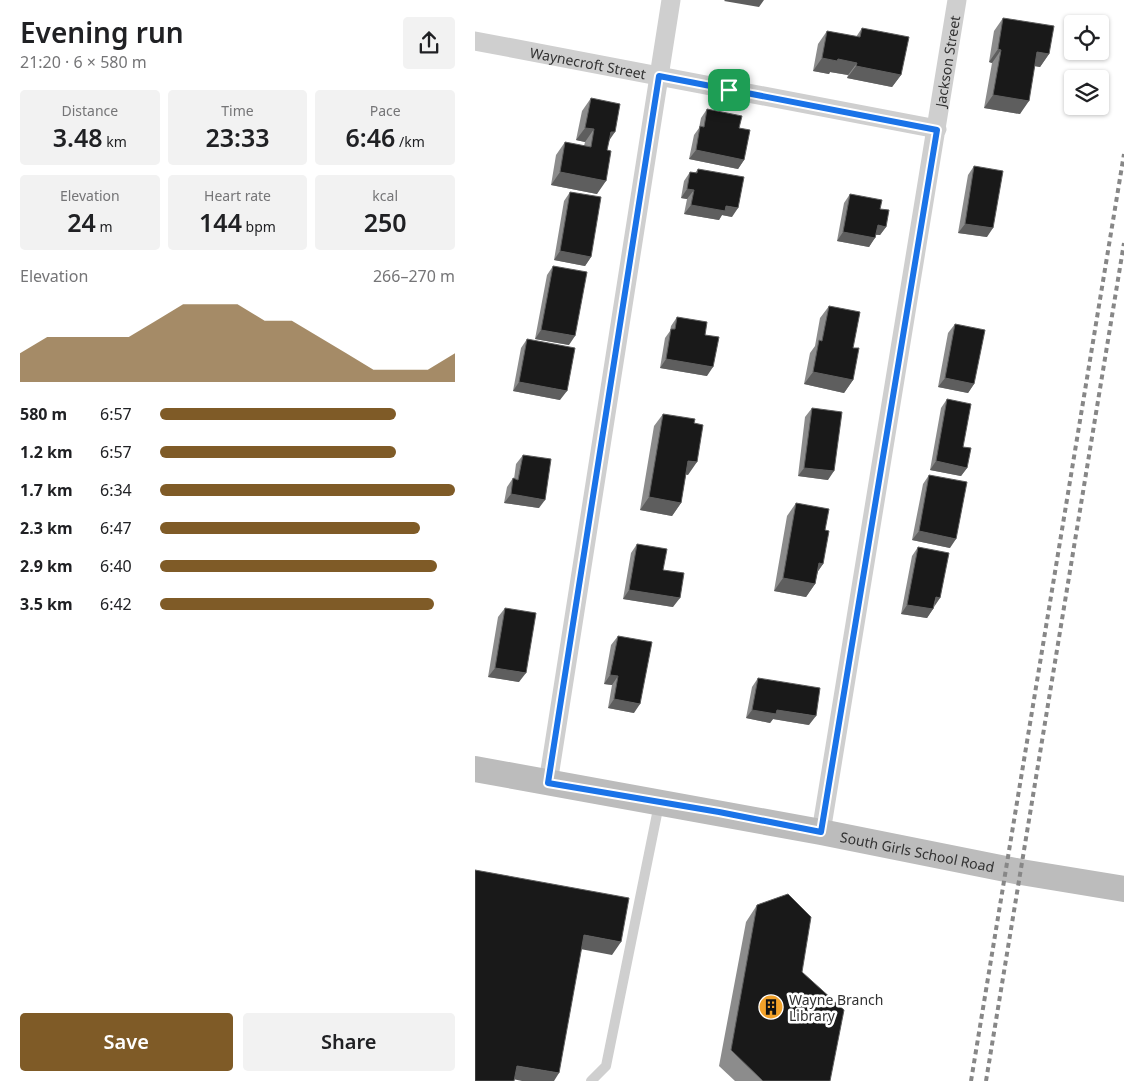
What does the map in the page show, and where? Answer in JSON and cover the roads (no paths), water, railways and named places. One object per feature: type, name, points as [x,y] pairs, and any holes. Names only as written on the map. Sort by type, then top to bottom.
[{"type":"main road","name":"South Girls School Road","points":[[475,769],[821,832],[1021,872],[1124,889]]},
{"type":"street","points":[[548,783],[671,0]]},
{"type":"street","name":"Jackson Street","points":[[821,832],[957,0]]},
{"type":"street","name":"Waynecroft Street","points":[[475,40],[937,130]]},
{"type":"lane","points":[[591,1081],[606,1066],[659,803]]},
{"type":"railway","points":[[971,1081],[1124,154]]},
{"type":"railway","points":[[986,1081],[1124,243]]},
{"type":"place","name":"Wayne Branch Library","points":[[771,1007]]}]
